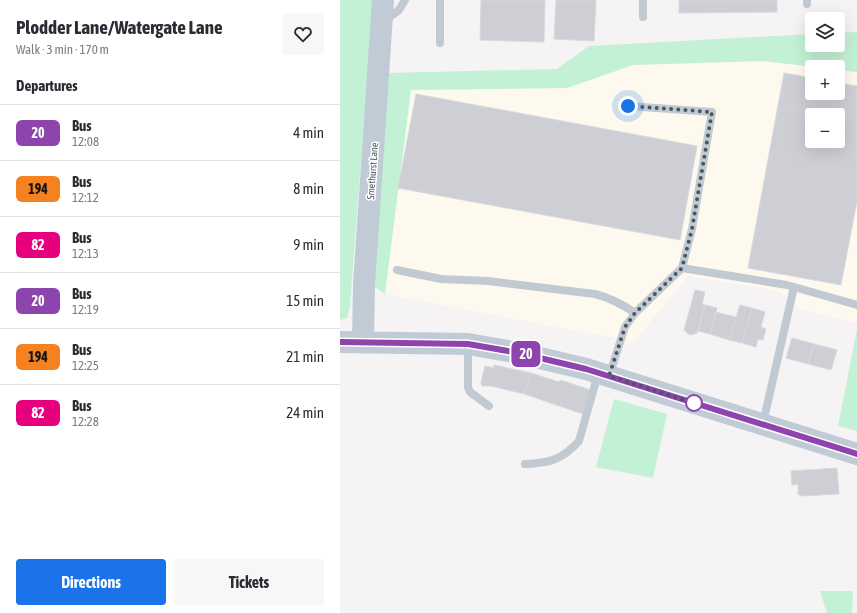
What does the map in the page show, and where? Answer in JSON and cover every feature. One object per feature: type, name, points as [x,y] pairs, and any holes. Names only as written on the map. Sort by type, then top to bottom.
[{"type":"main road","name":"Smethurst Lane","points":[[363,342],[364,286],[383,0]]},
{"type":"main road","points":[[340,342],[468,344],[519,353],[604,375],[857,454]]},
{"type":"lane","points":[[382,23],[399,10],[405,0]]},
{"type":"lane","points":[[440,0],[440,43]]},
{"type":"lane","points":[[643,0],[643,16]]},
{"type":"lane","points":[[525,464],[544,463],[555,460],[565,454],[579,441],[604,375],[625,327],[635,313],[682,268],[692,229],[712,112],[628,106]]},
{"type":"lane","points":[[682,268],[787,285],[857,305]]},
{"type":"lane","points":[[397,270],[442,279],[488,281],[595,294],[621,303],[635,313]]},
{"type":"lane","points":[[763,425],[794,287]]},
{"type":"lane","points":[[468,344],[468,387],[470,392],[489,406]]},
{"type":"shaded area","points":[[763,61],[805,66],[805,100],[845,100],[845,71],[857,72],[857,324],[796,308],[779,291],[688,276],[634,342],[385,294],[393,188],[411,90],[567,88],[633,65]]},
{"type":"green space","points":[[340,0],[373,0],[350,306],[347,318],[340,320]]},
{"type":"green space","points":[[857,32],[857,72],[845,71],[845,60],[805,60],[805,66],[763,61],[633,65],[567,88],[411,90],[385,294],[373,286],[388,73],[557,69],[589,46],[805,34],[805,52],[845,52],[845,33]]},
{"type":"green space","points":[[857,329],[857,431],[838,426]]},
{"type":"green space","points":[[614,399],[667,414],[653,478],[596,467]]},
{"type":"green space","points":[[820,591],[853,591],[852,613],[827,613]]},
{"type":"building","points":[[481,0],[545,0],[544,42],[480,40]]},
{"type":"building","points":[[556,0],[596,0],[594,41],[554,39]]},
{"type":"building","points":[[679,0],[777,0],[777,12],[679,13]]},
{"type":"building","points":[[784,73],[805,77],[805,100],[845,100],[845,84],[857,86],[857,201],[841,285],[748,268]]},
{"type":"building","points":[[416,94],[697,146],[680,240],[398,188]]},
{"type":"building","points":[[695,290],[705,292],[702,304],[705,305],[697,333],[692,335],[688,334],[684,330]]},
{"type":"building","points":[[705,305],[717,308],[710,334],[698,331]]},
{"type":"building","points":[[740,305],[752,308],[742,343],[729,340]]},
{"type":"building","points":[[752,308],[765,312],[761,327],[766,329],[763,340],[758,339],[756,347],[742,343]]},
{"type":"building","points":[[716,312],[736,317],[729,340],[710,334]]},
{"type":"building","points":[[792,338],[814,344],[808,364],[786,358]]},
{"type":"building","points":[[814,344],[837,350],[831,370],[808,364]]},
{"type":"building","points":[[494,365],[531,373],[524,394],[491,386],[482,386],[481,383],[485,366],[494,368]]},
{"type":"building","points":[[531,373],[591,390],[583,414],[524,394]]},
{"type":"building","points":[[837,468],[839,494],[801,496],[798,494],[798,484],[792,485],[791,471]]},
{"type":"bus line","name":"20","points":[[340,342],[468,344],[519,353],[586,369],[857,454]]},
{"type":"route","points":[[628,106],[712,112],[692,229],[682,268],[635,313],[625,327],[609,376],[694,403]]}]
